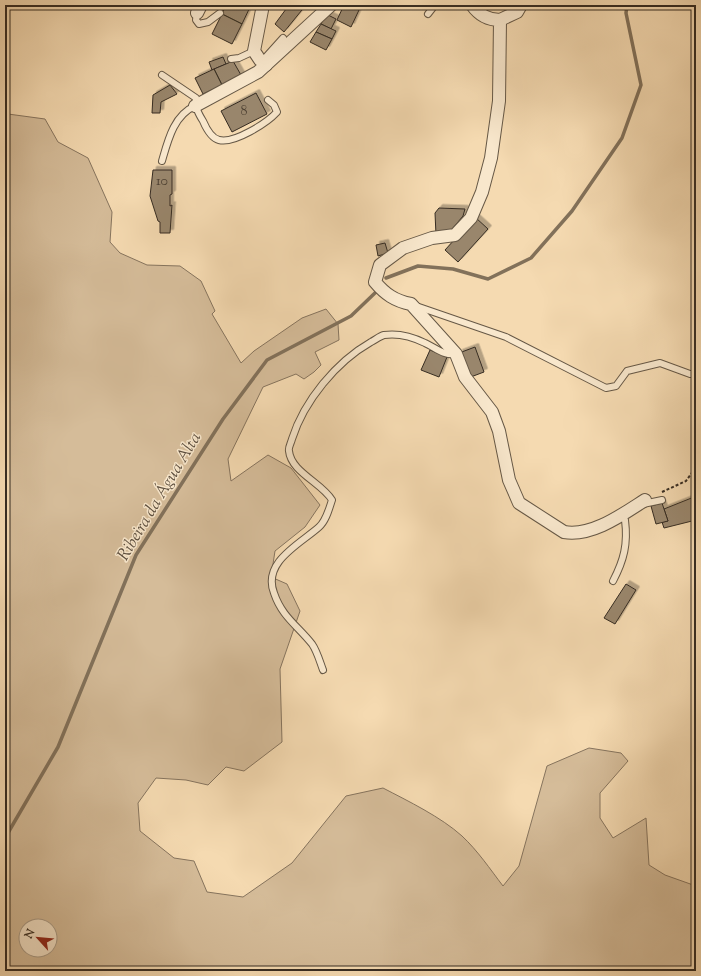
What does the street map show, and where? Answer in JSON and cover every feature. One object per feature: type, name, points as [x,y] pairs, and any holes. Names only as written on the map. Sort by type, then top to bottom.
[{"type":"street","points":[[196,106],[258,72],[263,5]]},
{"type":"street","points":[[260,59],[331,5]]},
{"type":"street","points":[[472,5],[477,12],[492,20],[500,20],[517,12],[521,5]]},
{"type":"street","points":[[500,20],[499,101],[490,158],[482,192],[471,218],[455,235],[432,238],[403,248],[380,265],[375,282],[384,293],[402,302],[411,304],[456,354],[465,377],[492,412],[499,431],[509,480],[519,503],[564,532],[572,533],[591,529],[641,502]]},
{"type":"lane","points":[[428,14],[435,5]]},
{"type":"lane","points":[[199,9],[196,20],[199,24],[208,22],[220,13]]},
{"type":"lane","points":[[231,59],[260,59],[267,56],[283,38]]},
{"type":"lane","points":[[162,75],[196,98],[196,106],[209,132],[219,140],[230,139],[252,130],[269,120],[277,112],[274,105],[268,100]]},
{"type":"lane","points":[[162,162],[168,138],[176,123],[187,110],[196,106]]},
{"type":"lane","points":[[411,304],[506,337],[606,388],[616,386],[628,371],[660,363],[690,374],[696,374]]},
{"type":"lane","points":[[323,670],[313,645],[283,614],[273,592],[272,577],[280,559],[298,542],[320,527],[327,515],[332,500],[328,492],[308,477],[294,463],[288,450],[296,428],[313,399],[333,373],[356,350],[383,335],[402,335],[424,342],[448,355],[456,354]]},
{"type":"lane","points":[[641,502],[662,500]]},
{"type":"lane","points":[[613,581],[622,565],[626,548],[625,520],[619,515]]},
{"type":"path","points":[[641,502],[686,481],[696,467]]},
{"type":"shaded area","points":[[8,114],[45,119],[58,142],[88,158],[112,212],[110,242],[120,253],[147,265],[180,266],[201,281],[215,311],[212,314],[241,363],[254,351],[302,318],[326,309],[338,324],[339,340],[315,352],[321,365],[314,372],[304,379],[296,374],[263,387],[228,459],[231,481],[268,455],[291,468],[320,505],[305,527],[275,551],[271,577],[287,584],[300,611],[280,669],[282,742],[244,771],[226,767],[208,785],[186,780],[156,778],[138,803],[140,831],[174,858],[194,861],[207,892],[243,897],[292,863],[346,796],[383,788],[424,810],[454,829],[484,860],[503,886],[519,866],[547,766],[589,748],[621,753],[628,761],[600,793],[600,818],[613,838],[646,818],[649,865],[665,875],[696,886],[696,971],[5,971],[5,117]]},
{"type":"building","points":[[226,5],[251,5],[242,24],[222,14]]},
{"type":"building","points":[[289,5],[306,5],[284,32],[275,24]]},
{"type":"building","points":[[344,5],[359,10],[351,27],[337,20]]},
{"type":"building","points":[[222,14],[242,24],[232,44],[212,34]]},
{"type":"building","points":[[326,14],[336,19],[331,29],[321,24]]},
{"type":"building","points":[[321,24],[336,31],[332,39],[316,32]]},
{"type":"building","points":[[316,32],[332,39],[326,50],[310,42]]},
{"type":"building","points":[[223,57],[226,64],[212,70],[209,62]]},
{"type":"building","points":[[233,61],[241,75],[222,85],[214,69]]},
{"type":"building","points":[[214,69],[222,85],[203,94],[195,78]]},
{"type":"building","points":[[170,85],[177,94],[161,102],[160,113],[152,113],[153,95]]},
{"type":"building","points":[[256,93],[267,114],[232,132],[221,111]]},
{"type":"building","points":[[153,170],[172,170],[172,194],[170,195],[170,206],[172,205],[170,233],[160,233],[160,222],[158,221],[150,196]]},
{"type":"building","points":[[439,208],[465,209],[463,216],[448,234],[436,235],[435,213]]},
{"type":"building","points":[[475,217],[488,229],[458,262],[445,250]]},
{"type":"building","points":[[385,243],[388,253],[378,256],[376,245]]},
{"type":"building","points":[[475,347],[484,372],[468,378],[459,353]]},
{"type":"building","points":[[430,350],[447,357],[439,377],[421,370]]},
{"type":"building","points":[[694,497],[696,504],[696,520],[664,528],[662,522],[668,521],[664,509]]},
{"type":"building","points":[[662,503],[668,521],[656,524],[651,506]]},
{"type":"building","points":[[626,584],[636,590],[615,624],[604,618]]},
{"type":"waterway","name":"Ribeira da Água Alta","points":[[386,278],[418,266],[453,269],[488,279],[531,258],[572,211],[622,138],[641,85],[626,13],[627,5]]},
{"type":"waterway","name":"Ribeira da Água Alta","points":[[5,838],[58,747],[136,555],[223,419],[267,360],[351,316],[376,292]]}]
